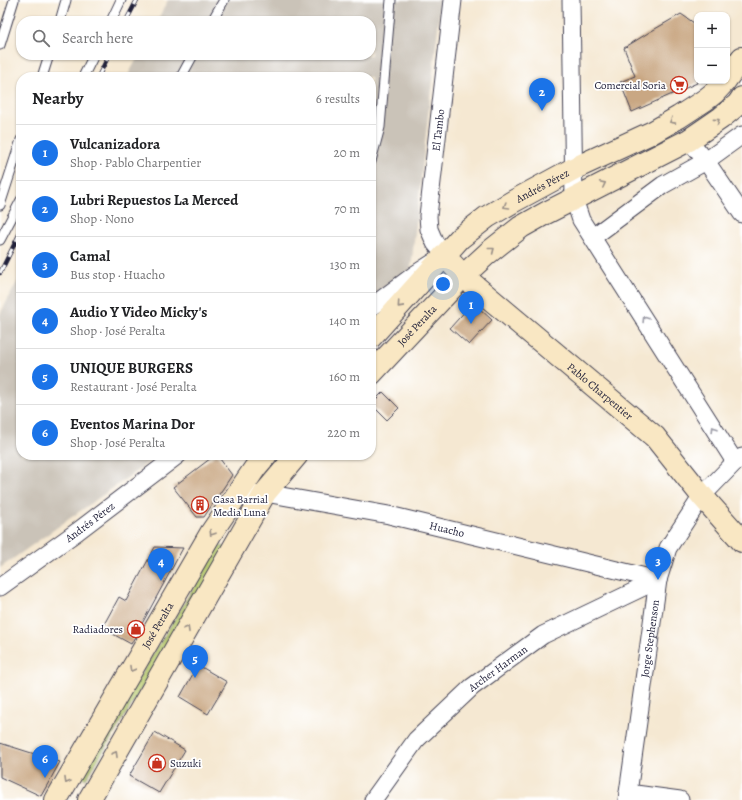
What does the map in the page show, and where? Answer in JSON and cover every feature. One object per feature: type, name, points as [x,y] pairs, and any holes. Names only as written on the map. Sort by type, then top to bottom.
[{"type":"main road","points":[[730,74],[742,58]]},
{"type":"main road","name":"Andrés Pérez","points":[[445,255],[460,238],[487,217],[573,169],[653,132],[679,117],[710,96],[722,84]]},
{"type":"main road","points":[[463,276],[488,253],[521,227],[689,140],[721,118],[738,104],[742,98]]},
{"type":"main road","name":"Pablo Charpentier","points":[[445,255],[463,276],[655,437],[702,496],[742,541]]},
{"type":"main road","points":[[376,331],[445,255]]},
{"type":"main road","name":"José Peralta","points":[[376,369],[463,276]]},
{"type":"main road","name":"José Peralta","points":[[56,800],[212,533],[262,460]]},
{"type":"main road","points":[[89,800],[265,493],[293,460]]},
{"type":"street","name":"El Tambo","points":[[445,255],[435,243],[429,229],[428,216],[453,0]]},
{"type":"street","points":[[571,0],[574,199],[581,220],[739,460]]},
{"type":"street","points":[[593,237],[663,185],[706,161],[742,135]]},
{"type":"street","points":[[689,140],[706,161],[742,214]]},
{"type":"street","name":"Andrés Pérez","points":[[376,303],[414,275],[445,255]]},
{"type":"street","name":"Andrés Pérez","points":[[0,587],[78,531],[171,460]]},
{"type":"street","name":"Jorge Stephenson","points":[[627,796],[658,580],[668,548],[702,496],[739,460]]},
{"type":"street","name":"Huacho","points":[[235,498],[265,493],[389,515],[658,580]]},
{"type":"street","name":"Archer Harman","points":[[372,800],[416,740],[472,687],[543,635],[658,580]]},
{"type":"street","points":[[627,796],[680,800]]},
{"type":"lane","points":[[0,45],[14,0]]},
{"type":"lane","points":[[61,16],[66,0]]},
{"type":"lane","points":[[113,16],[121,0]]},
{"type":"lane","points":[[215,16],[224,0]]},
{"type":"lane","points":[[376,142],[380,127],[391,0]]},
{"type":"lane","points":[[44,72],[47,60]]},
{"type":"lane","points":[[86,72],[92,60]]},
{"type":"lane","points":[[187,72],[191,60]]},
{"type":"lane","points":[[0,205],[16,155]]},
{"type":"lane","points":[[0,240],[16,210]]},
{"type":"shaded area","points":[[168,0],[441,0],[410,277],[376,301],[376,72],[130,72],[136,60],[376,60],[376,16],[160,16]]},
{"type":"shaded area","points":[[16,284],[16,460],[152,460],[0,568],[0,314]]},
{"type":"green space","points":[[220,545],[228,549],[86,779],[79,775]]},
{"type":"building","points":[[681,14],[694,23],[695,84],[632,112],[620,82],[635,76],[624,48]]},
{"type":"building","points":[[469,307],[479,308],[492,320],[469,345],[450,328]]},
{"type":"building","points":[[383,392],[399,408],[387,420],[376,409],[376,399]]},
{"type":"building","name":"Casa Barrial Media Luna","points":[[208,460],[221,460],[232,475],[204,517],[197,517],[173,487]]},
{"type":"building","points":[[155,547],[183,548],[131,644],[102,628],[119,597],[126,601]]},
{"type":"building","points":[[198,665],[227,682],[208,714],[180,697]]},
{"type":"building","name":"Suzuki","points":[[155,732],[185,750],[159,793],[129,776]]},
{"type":"building","points":[[0,743],[60,762],[41,796],[0,777]]},
{"type":"railway","points":[[129,16],[137,0]]},
{"type":"railway","points":[[100,72],[106,60]]},
{"type":"railway","points":[[0,273],[16,241]]},
{"type":"place","name":"Comercial Soria","points":[[679,85]]},
{"type":"place","name":"Lubri Repuestos La Merced","points":[[542,111]]},
{"type":"place","name":"Vulcanizadora","points":[[471,324]]},
{"type":"place","name":"Casa Barrial Media Luna","points":[[200,505]]},
{"type":"place","name":"Camal","points":[[658,580]]},
{"type":"place","name":"Audio Y Video Micky's","points":[[161,581]]},
{"type":"place","name":"Radiadores","points":[[136,629]]},
{"type":"place","name":"UNIQUE BURGERS","points":[[195,678]]},
{"type":"place","name":"Suzuki","points":[[157,763]]},
{"type":"place","name":"Eventos Marina Dor","points":[[45,778]]}]
